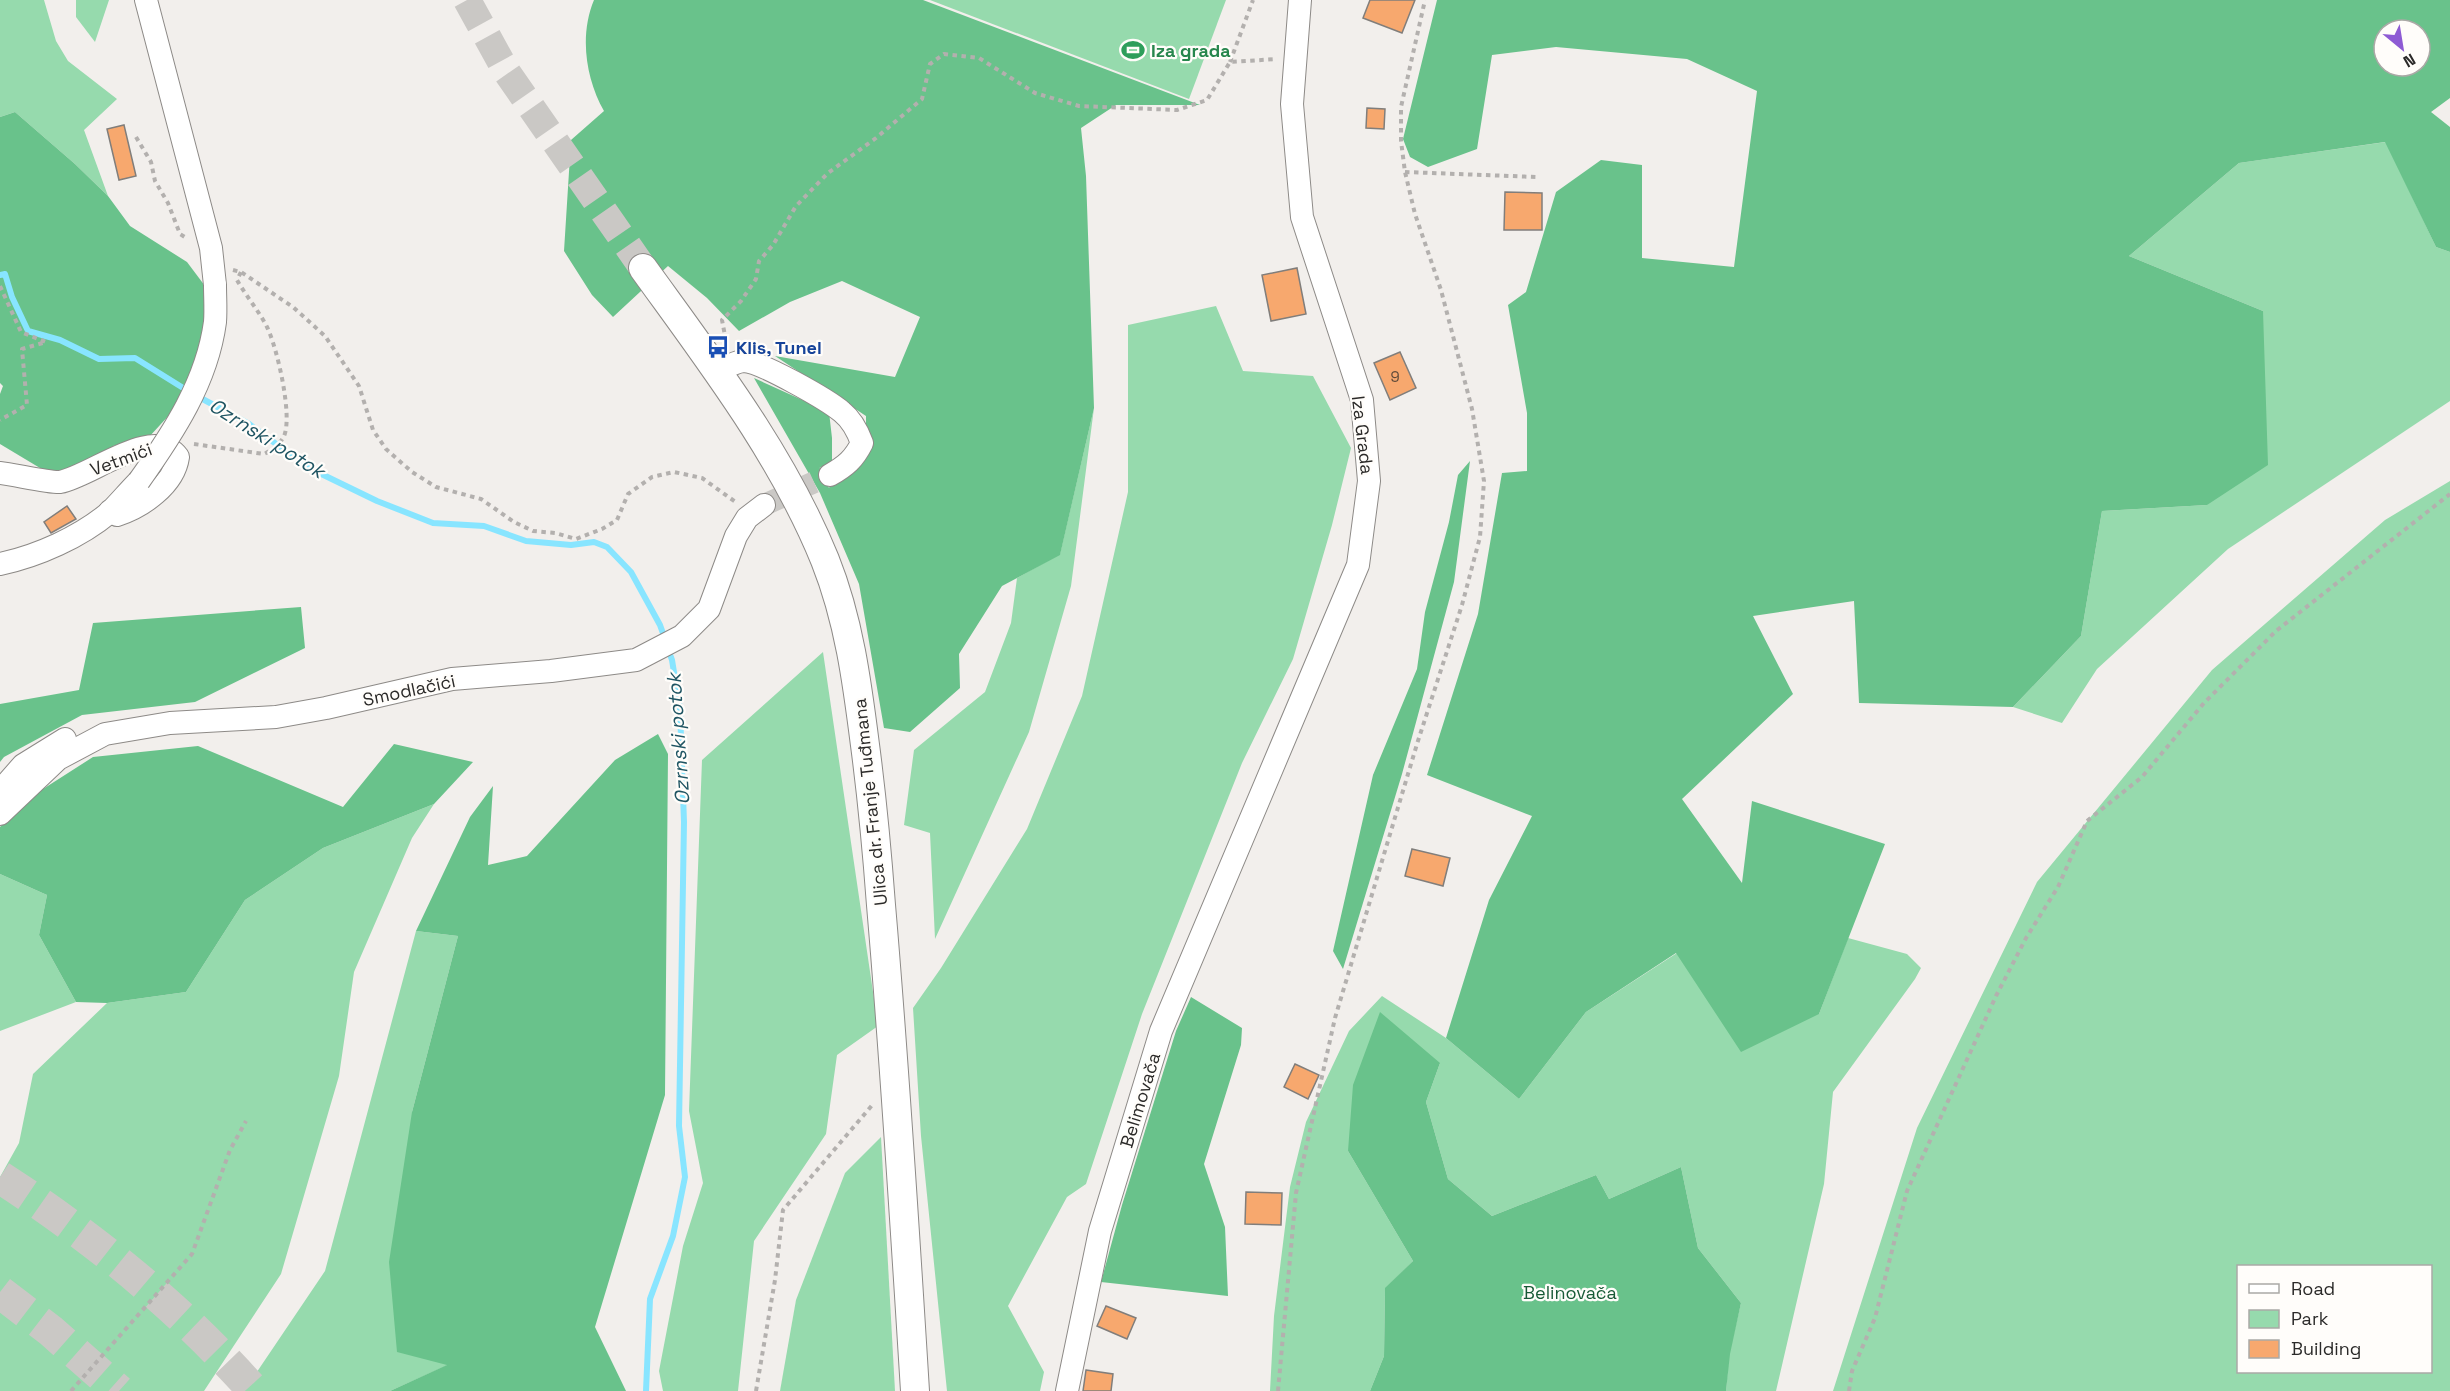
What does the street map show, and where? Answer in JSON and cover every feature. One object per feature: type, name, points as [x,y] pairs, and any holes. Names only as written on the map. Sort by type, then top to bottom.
[{"type":"main road","name":"Ulica dr. Franje Tuđmana","points":[[643,268],[725,368],[802,510],[825,560],[846,621],[859,696],[875,828],[895,1077],[915,1391]]},
{"type":"street","points":[[0,564],[54,545],[87,528],[110,511],[138,481],[171,436],[192,397],[207,358],[215,322],[213,266],[146,0]]},
{"type":"street","name":"Iza Grada","points":[[1251,820],[1359,565],[1370,481],[1362,400],[1302,217],[1292,104],[1300,0]]},
{"type":"street","points":[[725,368],[742,361],[760,365],[843,412],[857,430],[862,443],[854,458],[830,475]]},
{"type":"street","name":"Vetmići","points":[[0,472],[58,482],[142,447],[158,445],[172,449],[178,457],[177,470],[169,480],[146,501],[129,511],[117,515],[110,511]]},
{"type":"street","name":"Smodlačići","points":[[0,814],[58,759],[105,734],[170,723],[276,717],[452,679],[551,671],[636,660],[681,636],[709,609],[736,536],[755,511]]},
{"type":"street","points":[[0,791],[23,765],[71,735],[105,734]]},
{"type":"street","name":"Belimovača","points":[[1067,1391],[1100,1231],[1161,1031],[1251,820]]},
{"type":"path","points":[[725,368],[722,320],[741,301],[756,279],[759,261],[773,245],[796,206],[828,173],[876,138],[922,99],[930,64],[944,54],[979,58],[1035,93],[1079,106],[1177,110],[1207,100],[1230,62],[1253,0]]},
{"type":"path","points":[[1278,1391],[1296,1193],[1335,1018],[1417,744],[1462,606],[1479,537],[1484,481],[1472,409],[1441,290],[1415,214],[1405,172],[1401,141],[1401,107],[1425,0]]},
{"type":"path","points":[[1230,62],[1295,59]]},
{"type":"path","points":[[136,137],[151,162],[155,181],[168,203],[180,234],[193,243],[213,266],[241,272],[293,307],[325,336],[359,386],[373,430],[386,449],[412,472],[436,487],[481,499],[514,522],[533,531],[555,533],[576,539],[602,529],[617,520],[628,495],[652,477],[674,472],[702,478],[743,506],[755,511]]},
{"type":"path","points":[[1405,172],[1536,177]]},
{"type":"path","points":[[172,449],[183,442],[264,454],[271,451],[283,437],[287,425],[278,357],[266,326],[237,280],[241,272]]},
{"type":"path","points":[[0,286],[21,332],[46,342],[22,349],[27,405],[0,420]]},
{"type":"path","points":[[1849,1391],[1852,1371],[1875,1318],[1907,1191],[1996,996],[2026,938],[2058,887],[2087,821],[2142,777],[2204,703],[2276,631],[2450,494]]},
{"type":"path","points":[[756,1391],[775,1280],[783,1210],[847,1137],[895,1077]]},
{"type":"path","points":[[71,1391],[192,1254],[230,1150],[246,1121]]},
{"type":"green space","points":[[0,0],[44,0],[56,41],[68,61],[117,99],[84,130],[108,196],[15,112],[0,117]]},
{"type":"green space","points":[[76,0],[109,0],[95,42],[76,17]]},
{"type":"green space","points":[[594,0],[923,0],[1200,105],[1116,105],[1081,128],[1086,176],[1094,408],[1060,555],[1002,586],[959,654],[960,688],[910,732],[884,728],[859,584],[820,493],[754,378],[829,412],[832,438],[832,478],[866,442],[866,416],[775,356],[895,377],[920,317],[842,281],[790,302],[739,331],[707,298],[668,266],[613,317],[592,295],[564,251],[571,140],[604,111],[593,85],[587,57],[587,28]]},
{"type":"green space","name":"Iza grada","points":[[930,0],[1226,0],[1189,99]]},
{"type":"green space","points":[[1437,0],[2450,0],[2450,98],[2431,112],[2450,127],[2450,252],[2436,247],[2385,142],[2239,163],[2129,256],[2263,311],[2268,465],[2207,505],[2102,511],[2081,636],[2013,707],[1859,703],[1854,601],[1753,616],[1793,694],[1682,799],[1742,883],[1752,801],[1885,844],[1819,1014],[1741,1052],[1676,953],[1586,1012],[1519,1099],[1446,1038],[1489,900],[1532,816],[1427,775],[1478,614],[1502,473],[1527,471],[1527,413],[1508,305],[1526,292],[1556,192],[1601,160],[1642,165],[1642,258],[1734,267],[1757,91],[1687,59],[1556,47],[1492,55],[1477,149],[1428,167],[1410,157],[1403,139]]},
{"type":"green space","points":[[15,112],[108,196],[130,226],[187,262],[208,290],[201,346],[171,413],[149,437],[120,452],[115,445],[76,469],[45,471],[0,444],[0,394],[3,386],[0,383],[0,117]]},
{"type":"green space","points":[[2386,142],[2436,247],[2450,252],[2450,401],[2228,549],[2097,669],[2062,723],[2013,707],[2081,636],[2102,511],[2207,505],[2263,311],[2129,256],[2239,163]]},
{"type":"green space","points":[[1216,306],[1243,371],[1313,376],[1351,448],[1332,525],[1293,659],[1242,763],[1142,1014],[1086,1184],[1067,1197],[1008,1306],[1044,1372],[1040,1391],[947,1391],[921,1136],[913,1008],[941,968],[1027,829],[1082,696],[1128,492],[1128,325]]},
{"type":"green space","points":[[1094,408],[1071,586],[1029,732],[935,939],[930,833],[904,825],[914,750],[985,692],[1011,623],[1017,578],[1060,554]]},
{"type":"green space","points":[[1470,461],[1454,582],[1402,774],[1343,969],[1333,951],[1373,775],[1417,669],[1425,612],[1449,522],[1458,475]]},
{"type":"green space","points":[[2450,481],[2450,1391],[1833,1391],[1917,1128],[2037,882],[2212,670],[2385,520]]},
{"type":"green space","points":[[301,607],[305,648],[195,702],[82,715],[4,757],[0,762],[0,704],[79,690],[93,623]]},
{"type":"green space","points":[[823,652],[878,1026],[837,1055],[826,1134],[754,1241],[738,1391],[663,1391],[659,1371],[683,1246],[703,1183],[689,1111],[702,760]]},
{"type":"green space","points":[[658,734],[668,754],[665,1095],[595,1327],[626,1391],[390,1391],[447,1365],[397,1352],[389,1262],[412,1112],[458,936],[416,931],[470,817],[493,786],[488,865],[527,856],[615,760]]},
{"type":"green space","points":[[394,744],[473,762],[434,804],[323,848],[245,900],[186,992],[107,1003],[76,1002],[39,935],[47,895],[0,874],[0,827],[29,798],[93,757],[198,746],[343,807]]},
{"type":"green space","points":[[434,804],[412,838],[354,972],[339,1076],[281,1274],[204,1391],[0,1391],[0,1177],[19,1143],[33,1074],[107,1003],[186,992],[245,900],[323,848]]},
{"type":"green space","points":[[0,874],[47,895],[39,935],[76,1002],[0,1031]]},
{"type":"green space","points":[[416,931],[458,936],[412,1112],[448,1365],[390,1391],[244,1391],[325,1271]]},
{"type":"green space","points":[[1848,938],[1907,954],[1921,968],[1833,1092],[1824,1184],[1776,1391],[1726,1391],[1729,1354],[1741,1303],[1698,1248],[1681,1167],[1609,1199],[1596,1175],[1492,1216],[1448,1179],[1426,1102],[1440,1063],[1348,1151],[1413,1261],[1385,1289],[1384,1356],[1370,1391],[1270,1391],[1274,1316],[1290,1187],[1306,1122],[1349,1031],[1382,996],[1446,1038],[1519,1099],[1586,1012],[1677,953],[1819,1014]]},
{"type":"green space","points":[[1191,997],[1242,1028],[1241,1045],[1204,1164],[1225,1227],[1228,1296],[1101,1282],[1122,1205],[1176,1031]]},
{"type":"green space","name":"Belinovača","points":[[1380,1012],[1440,1063],[1426,1102],[1448,1179],[1492,1216],[1596,1175],[1609,1199],[1681,1167],[1698,1248],[1741,1303],[1730,1354],[1726,1391],[1370,1391],[1384,1356],[1385,1288],[1413,1261],[1348,1151],[1353,1085]]},
{"type":"green space","points":[[881,1137],[895,1391],[780,1391],[796,1300],[845,1173]]},
{"type":"building","points":[[1370,0],[1415,0],[1402,33],[1363,18]]},
{"type":"building","points":[[1367,108],[1385,109],[1384,129],[1366,128]]},
{"type":"building","points":[[124,125],[136,176],[119,180],[107,129]]},
{"type":"building","points":[[1505,192],[1542,193],[1542,230],[1504,230]]},
{"type":"building","points":[[1297,268],[1306,314],[1271,321],[1262,275]]},
{"type":"building","points":[[1400,352],[1416,388],[1390,400],[1374,363]]},
{"type":"building","points":[[67,506],[76,519],[51,533],[44,522]]},
{"type":"building","points":[[1412,849],[1450,858],[1443,886],[1405,876]]},
{"type":"building","points":[[1295,1064],[1319,1075],[1308,1099],[1284,1087]]},
{"type":"building","points":[[1246,1192],[1282,1193],[1281,1225],[1245,1224]]},
{"type":"building","points":[[1106,1306],[1136,1318],[1127,1339],[1097,1326]]},
{"type":"building","points":[[1086,1370],[1113,1374],[1111,1391],[1083,1391]]},
{"type":"waterway","name":"Ozrnski potok","points":[[0,275],[5,274],[12,297],[28,331],[60,340],[99,359],[135,358],[188,391]]},
{"type":"waterway","name":"Ozrnski potok","points":[[197,396],[249,424],[309,468],[377,501],[433,523],[484,526],[526,541],[571,545],[594,542],[607,547],[631,572],[660,625],[665,639]]},
{"type":"waterway","name":"Ozrnski potok","points":[[646,1391],[650,1299],[673,1236],[685,1177],[679,1126],[684,822],[680,709],[668,649]]},
{"type":"tunnel","points":[[467,0],[506,71],[643,268]]},
{"type":"tunnel","points":[[764,505],[830,475]]},
{"type":"tunnel","points":[[0,1177],[69,1224],[134,1275],[196,1331],[254,1391]]},
{"type":"tunnel","points":[[0,1292],[51,1331],[119,1391]]},
{"type":"place","name":"Iza grada","points":[[1133,50]]},
{"type":"place","name":"Klis, Tunel","points":[[718,347]]}]
